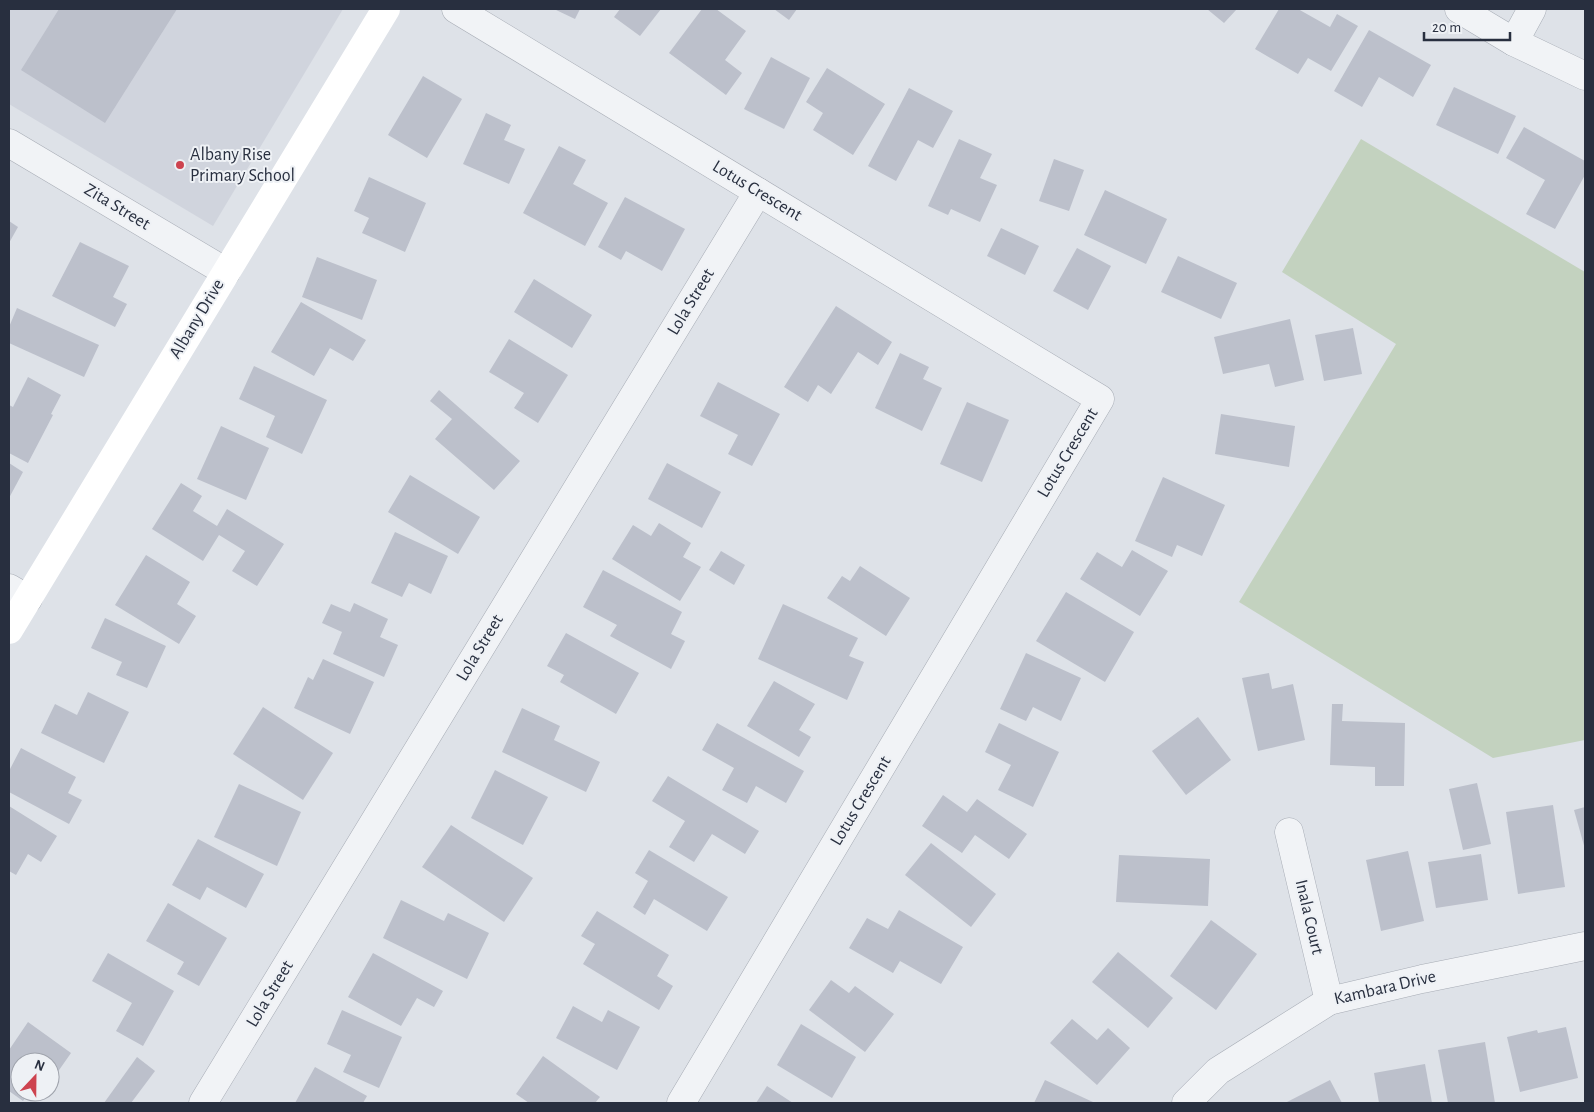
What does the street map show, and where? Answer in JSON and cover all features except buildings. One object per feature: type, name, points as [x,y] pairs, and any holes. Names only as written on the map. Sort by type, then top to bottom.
[{"type":"street","name":"Albany Drive","points":[[9,630],[18,593],[226,272],[386,9]]},
{"type":"street","name":"Lotus Crescent","points":[[456,9],[1100,399],[681,1103]]},
{"type":"street","points":[[1460,9],[1514,42],[1585,76]]},
{"type":"street","points":[[1514,42],[1532,9]]},
{"type":"street","name":"Zita Street","points":[[9,143],[226,272]]},
{"type":"street","name":"Lola Street","points":[[203,1103],[758,192]]},
{"type":"street","name":"Inala Court","points":[[1289,832],[1329,1001]]},
{"type":"street","name":"Kambara Drive","points":[[1186,1103],[1218,1070],[1329,1001],[1422,979],[1585,946]]},
{"type":"shaded area","name":"Albany Rise Primary School","points":[[9,9],[343,9],[213,226],[9,104]]},
{"type":"green space","points":[[1361,139],[1585,272],[1585,740],[1493,758],[1239,602],[1396,344],[1282,272]]},
{"type":"place","name":"Albany Rise Primary School","points":[[180,165]]}]
